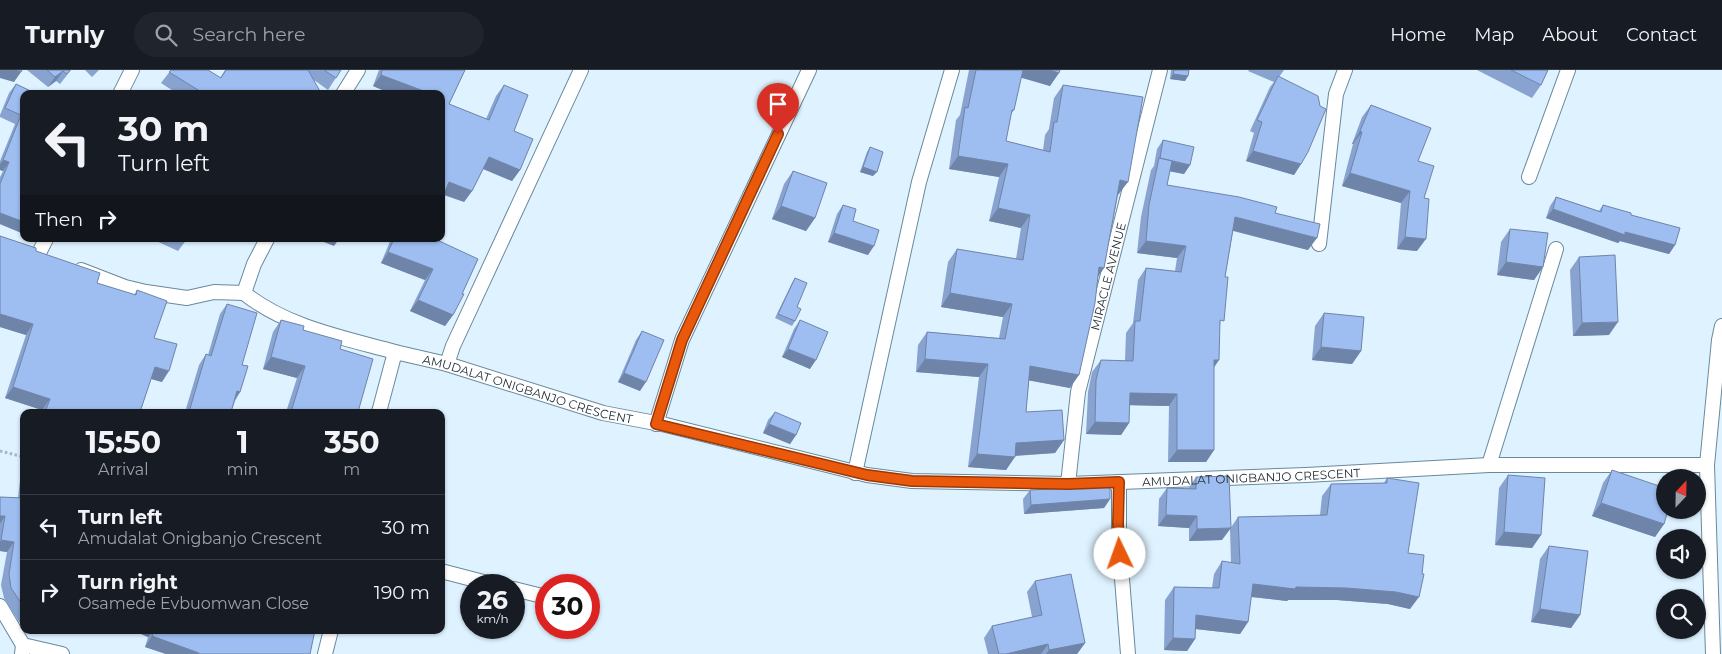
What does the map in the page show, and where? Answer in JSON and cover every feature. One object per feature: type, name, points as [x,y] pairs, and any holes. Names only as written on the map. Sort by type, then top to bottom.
[{"type":"street","points":[[122,90],[132,70]]},
{"type":"street","points":[[346,90],[358,70]]},
{"type":"street","points":[[446,364],[581,70]]},
{"type":"street","points":[[656,424],[682,340],[809,70]]},
{"type":"street","points":[[855,473],[919,182],[952,70]]},
{"type":"street","name":"MIRACLE AVENUE","points":[[1068,484],[1078,392],[1160,70]]},
{"type":"street","points":[[1319,244],[1336,94],[1345,70]]},
{"type":"street","points":[[1529,177],[1568,70]]},
{"type":"street","points":[[38,255],[44,242]]},
{"type":"street","points":[[65,265],[146,292],[187,298],[214,292],[244,293],[254,264],[265,242]]},
{"type":"street","points":[[1489,465],[1556,249]]},
{"type":"street","name":"AMUDALAT ONIGBANJO CRESCENT","points":[[244,293],[254,302],[286,318],[315,329],[395,352],[446,364],[604,413],[855,473],[912,481],[1068,484],[1306,475],[1489,465],[1707,465]]},
{"type":"street","points":[[1712,654],[1717,632],[1707,465],[1721,335]]},
{"type":"street","points":[[380,409],[395,352]]},
{"type":"street","points":[[1119,482],[1119,541],[1128,654]]},
{"type":"street","points":[[445,572],[460,576]]},
{"type":"street","points":[[0,606],[22,649],[62,654]]},
{"type":"street","points":[[325,654],[330,634]]},
{"type":"path","points":[[0,451],[20,456]]},
{"type":"building","points":[[47,70],[70,70],[67,74],[63,71],[55,77]]},
{"type":"building","points":[[171,70],[208,70],[221,78],[226,70],[308,70],[319,90],[198,90],[169,72]]},
{"type":"building","points":[[324,70],[341,70],[336,78]]},
{"type":"building","points":[[382,70],[465,70],[449,104],[489,120],[504,85],[528,95],[514,131],[533,139],[520,170],[489,157],[472,191],[449,182],[445,192],[445,90],[421,90],[381,75]]},
{"type":"building","points":[[976,70],[1023,70],[1006,141],[1050,152],[1054,122],[1057,122],[1063,85],[1143,97],[1128,182],[1120,180],[1104,268],[1099,267],[1095,303],[1079,375],[1030,366],[1026,412],[1062,410],[1064,440],[1016,443],[1015,457],[977,454],[988,364],[925,359],[927,332],[1005,339],[1012,304],[950,293],[957,249],[1023,260],[1030,215],[998,208],[1008,164],[958,156],[965,107],[968,108]]},
{"type":"building","points":[[1049,70],[1060,70],[1059,73]]},
{"type":"building","points":[[1174,70],[1189,70],[1188,76],[1173,74]]},
{"type":"building","points":[[1511,70],[1548,70],[1541,85]]},
{"type":"building","points":[[1278,76],[1318,96],[1320,106],[1326,109],[1301,164],[1253,151],[1262,122],[1257,120]]},
{"type":"building","points":[[16,84],[29,90],[20,90],[20,115],[5,108]]},
{"type":"building","points":[[1371,105],[1431,128],[1418,161],[1434,166],[1424,198],[1429,199],[1426,239],[1405,237],[1410,191],[1350,173],[1362,132],[1360,131]]},
{"type":"building","points":[[20,118],[20,220],[0,213],[0,184],[9,162],[3,160]]},
{"type":"building","points":[[1163,140],[1194,147],[1190,165],[1160,158]]},
{"type":"building","points":[[870,147],[883,152],[877,172],[863,167]]},
{"type":"building","points":[[1159,158],[1172,161],[1167,185],[1239,197],[1277,207],[1275,213],[1320,224],[1317,238],[1235,217],[1225,277],[1228,277],[1224,321],[1220,320],[1219,360],[1214,360],[1214,450],[1177,450],[1177,394],[1130,393],[1129,423],[1095,422],[1096,380],[1101,360],[1133,361],[1135,321],[1140,321],[1146,268],[1181,272],[1186,246],[1146,241],[1149,205]]},
{"type":"building","points":[[793,171],[827,183],[815,218],[781,206]]},
{"type":"building","points":[[1556,197],[1601,212],[1603,205],[1631,213],[1631,215],[1680,228],[1675,245],[1625,232],[1625,235],[1553,209]]},
{"type":"building","points":[[843,205],[856,209],[853,221],[879,230],[874,246],[834,233]]},
{"type":"building","points":[[1510,229],[1548,233],[1543,267],[1506,262]]},
{"type":"building","points":[[0,236],[36,248],[36,251],[100,273],[97,283],[136,295],[137,290],[167,301],[154,338],[177,344],[169,371],[155,367],[141,409],[46,409],[50,399],[13,387],[33,324],[0,314]]},
{"type":"building","points":[[393,242],[441,242],[478,259],[453,315],[418,300],[433,269],[388,252]]},
{"type":"building","points":[[1615,255],[1618,322],[1582,323],[1579,257]]},
{"type":"building","points":[[795,278],[807,283],[797,307],[801,309],[795,321],[778,314]]},
{"type":"building","points":[[227,304],[257,313],[242,365],[248,366],[240,392],[237,391],[232,409],[190,409],[206,354],[211,356]]},
{"type":"building","points":[[1324,313],[1364,317],[1361,351],[1321,347]]},
{"type":"building","points":[[281,320],[304,326],[303,330],[342,341],[340,349],[373,359],[359,409],[292,409],[305,366],[271,357]]},
{"type":"building","points":[[800,320],[828,332],[816,360],[788,349]]},
{"type":"building","points":[[642,331],[664,340],[646,382],[624,373]]},
{"type":"building","points":[[775,412],[801,423],[796,435],[769,424]]},
{"type":"building","points":[[1612,470],[1656,485],[1656,519],[1665,519],[1664,524],[1601,503]]},
{"type":"building","points":[[1508,475],[1545,478],[1541,535],[1504,532]]},
{"type":"building","points":[[1229,476],[1231,528],[1197,529],[1197,516],[1166,515],[1167,488],[1196,489],[1196,477]]},
{"type":"building","points":[[1387,478],[1419,483],[1408,553],[1424,555],[1422,574],[1424,574],[1419,597],[1396,592],[1346,588],[1296,587],[1295,589],[1253,584],[1248,622],[1196,615],[1195,639],[1173,638],[1174,587],[1219,588],[1222,561],[1240,564],[1238,517],[1327,515],[1331,484],[1387,483]]},
{"type":"building","points":[[1110,486],[1110,499],[1031,505],[1030,490]]},
{"type":"building","points":[[0,497],[20,498],[20,601],[11,588],[9,574],[14,542],[1,540],[5,516],[0,516]]},
{"type":"building","points":[[1549,546],[1588,551],[1580,615],[1540,609]]},
{"type":"building","points":[[1071,574],[1085,643],[1049,650],[1048,644],[999,654],[992,626],[1042,615],[1035,581]]},
{"type":"building","points":[[153,634],[314,634],[310,654],[199,654],[152,636]]},
{"type":"route","points":[[778,134],[682,340],[656,424],[867,475],[912,481],[1068,484],[1119,482],[1118,524],[1120,554]]}]
